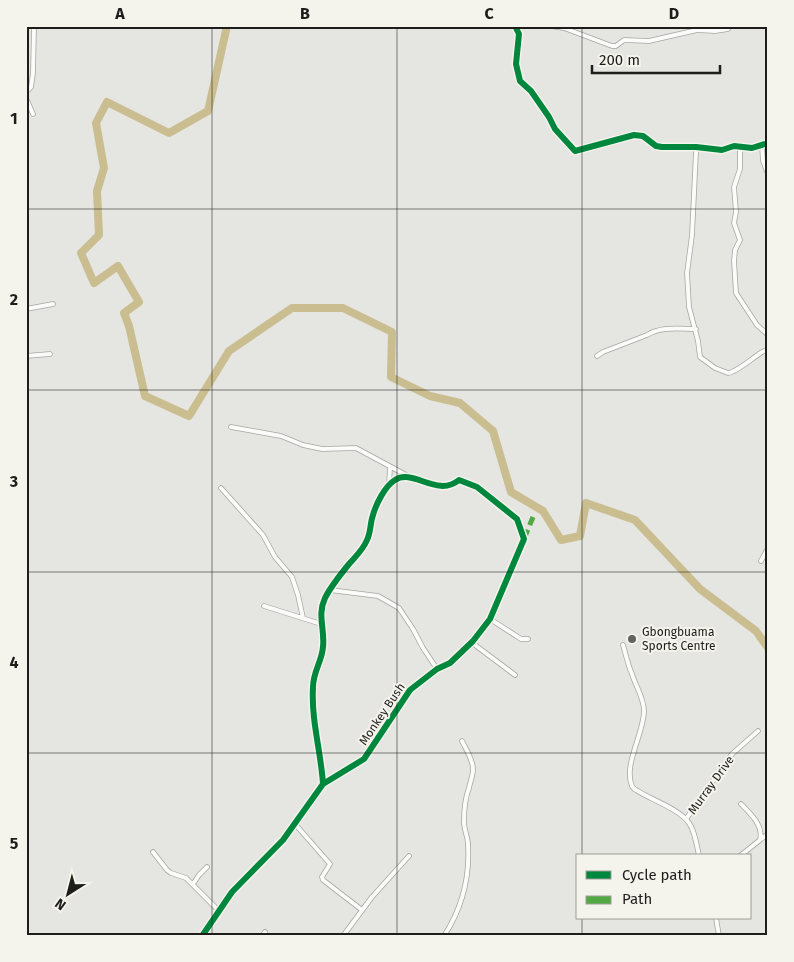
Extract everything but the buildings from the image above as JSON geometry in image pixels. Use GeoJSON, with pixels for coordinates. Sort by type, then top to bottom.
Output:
{"type":"FeatureCollection","features":[{"type":"Feature","properties":{"kind":"street"},"geometry":{"type":"LineString","coordinates":[[26,92],[31,87],[33,73],[34,26]]}},
{"type":"Feature","properties":{"kind":"street"},"geometry":{"type":"LineString","coordinates":[[515,26],[519,34],[516,64],[520,81],[531,91],[550,117],[555,129],[574,151],[634,135],[643,136],[658,147],[722,150],[734,146],[752,148],[768,143]]}},
{"type":"Feature","properties":{"kind":"street"},"geometry":{"type":"LineString","coordinates":[[551,26],[564,28],[616,46],[624,40],[649,41],[697,30],[715,31],[728,29],[730,26]]}},
{"type":"Feature","properties":{"kind":"street"},"geometry":{"type":"LineString","coordinates":[[26,98],[34,114]]}},
{"type":"Feature","properties":{"kind":"street"},"geometry":{"type":"LineString","coordinates":[[743,146],[740,152],[740,169],[734,187],[736,212],[734,223],[740,240],[735,250],[734,261],[736,292],[757,325],[768,335]]}},
{"type":"Feature","properties":{"kind":"street"},"geometry":{"type":"LineString","coordinates":[[762,146],[765,171],[768,174]]}},
{"type":"Feature","properties":{"kind":"street"},"geometry":{"type":"LineString","coordinates":[[698,148],[696,152],[687,273],[689,307],[696,329],[700,357],[724,373],[733,373],[754,356],[764,351]]}},
{"type":"Feature","properties":{"kind":"street"},"geometry":{"type":"LineString","coordinates":[[26,309],[53,304]]}},
{"type":"Feature","properties":{"kind":"street"},"geometry":{"type":"LineString","coordinates":[[597,356],[652,332],[696,329]]}},
{"type":"Feature","properties":{"kind":"street"},"geometry":{"type":"LineString","coordinates":[[26,356],[50,354]]}},
{"type":"Feature","properties":{"kind":"street"},"geometry":{"type":"LineString","coordinates":[[232,427],[281,436],[303,446],[322,450],[356,448],[408,476]]}},
{"type":"Feature","properties":{"kind":"street"},"geometry":{"type":"LineString","coordinates":[[389,484],[390,466]]}},
{"type":"Feature","properties":{"kind":"street"},"geometry":{"type":"LineString","coordinates":[[324,784],[312,696],[315,673],[322,656],[322,607],[339,575],[365,546],[373,514],[389,484],[397,478],[408,476]]}},
{"type":"Feature","properties":{"kind":"street","name":"Monkey Bush"},"geometry":{"type":"LineString","coordinates":[[202,936],[245,878],[274,850],[324,784],[364,760],[405,696],[419,682],[437,669],[450,663],[473,641],[490,619],[524,539],[517,519],[473,484],[459,480],[452,484],[431,485],[408,476]]}},
{"type":"Feature","properties":{"kind":"street"},"geometry":{"type":"LineString","coordinates":[[221,488],[263,535],[275,557],[292,577],[303,618]]}},
{"type":"Feature","properties":{"kind":"street"},"geometry":{"type":"LineString","coordinates":[[761,561],[768,548]]}},
{"type":"Feature","properties":{"kind":"street"},"geometry":{"type":"LineString","coordinates":[[330,590],[378,596],[399,608],[437,669]]}},
{"type":"Feature","properties":{"kind":"street"},"geometry":{"type":"LineString","coordinates":[[264,606],[321,624]]}},
{"type":"Feature","properties":{"kind":"street"},"geometry":{"type":"LineString","coordinates":[[490,619],[521,639],[528,639]]}},
{"type":"Feature","properties":{"kind":"street"},"geometry":{"type":"LineString","coordinates":[[473,641],[475,646],[515,675]]}},
{"type":"Feature","properties":{"kind":"street"},"geometry":{"type":"LineString","coordinates":[[623,645],[643,702],[644,711],[642,727],[634,749],[631,784],[638,792],[665,804],[686,819],[691,825],[698,854]]}},
{"type":"Feature","properties":{"kind":"street","name":"Murray Drive"},"geometry":{"type":"LineString","coordinates":[[686,819],[732,754],[758,731]]}},
{"type":"Feature","properties":{"kind":"street"},"geometry":{"type":"LineString","coordinates":[[444,936],[454,920],[461,902],[468,868],[468,842],[464,824],[468,789],[473,770],[462,740]]}},
{"type":"Feature","properties":{"kind":"street"},"geometry":{"type":"LineString","coordinates":[[741,804],[753,816],[760,831],[761,839]]}},
{"type":"Feature","properties":{"kind":"street"},"geometry":{"type":"LineString","coordinates":[[295,824],[330,864],[322,875],[322,880],[362,910]]}},
{"type":"Feature","properties":{"kind":"street"},"geometry":{"type":"LineString","coordinates":[[742,854],[768,834]]}},
{"type":"Feature","properties":{"kind":"street"},"geometry":{"type":"LineString","coordinates":[[153,852],[171,873],[186,878],[219,911]]}},
{"type":"Feature","properties":{"kind":"street"},"geometry":{"type":"LineString","coordinates":[[343,936],[380,887],[409,856]]}},
{"type":"Feature","properties":{"kind":"street"},"geometry":{"type":"LineString","coordinates":[[193,884],[207,867]]}},
{"type":"Feature","properties":{"kind":"street"},"geometry":{"type":"LineString","coordinates":[[716,920],[719,936]]}},
{"type":"Feature","properties":{"kind":"waterway"},"geometry":{"type":"LineString","coordinates":[[227,26],[208,111],[169,133],[107,102],[96,123],[104,168],[97,191],[99,235],[81,253],[94,283],[118,266],[139,302],[124,313],[129,326],[145,396],[189,416],[229,351],[292,308],[343,308],[392,332],[391,377],[430,396],[460,403],[493,431],[511,492],[543,511],[561,540],[580,536],[586,503],[635,520],[700,589],[756,631],[768,648]]}},
{"type":"Feature","properties":{"kind":"marked path"},"geometry":{"type":"LineString","coordinates":[[524,539],[533,517]]}},
{"type":"Feature","properties":{"kind":"cycle path"},"geometry":{"type":"LineString","coordinates":[[515,26],[519,34],[516,64],[520,81],[531,91],[555,129],[575,151],[634,135],[643,136],[656,146],[662,147],[696,147],[722,150],[734,146],[752,148],[768,143]]}},
{"type":"Feature","properties":{"kind":"cycle path"},"geometry":{"type":"LineString","coordinates":[[202,936],[232,892],[283,840],[323,784],[364,759],[410,690],[437,669],[450,663],[473,641],[490,619],[524,539],[517,519],[477,487],[459,480],[451,485],[442,486],[410,477],[402,477],[395,480],[384,491],[374,511],[368,537],[363,547],[325,598],[321,616],[323,647],[313,682],[315,724],[323,784]]}},
{"type":"Feature","properties":{"kind":"place","name":"Gbongbuama Sports Centre"},"geometry":{"type":"Point","coordinates":[632,639]}}]}
